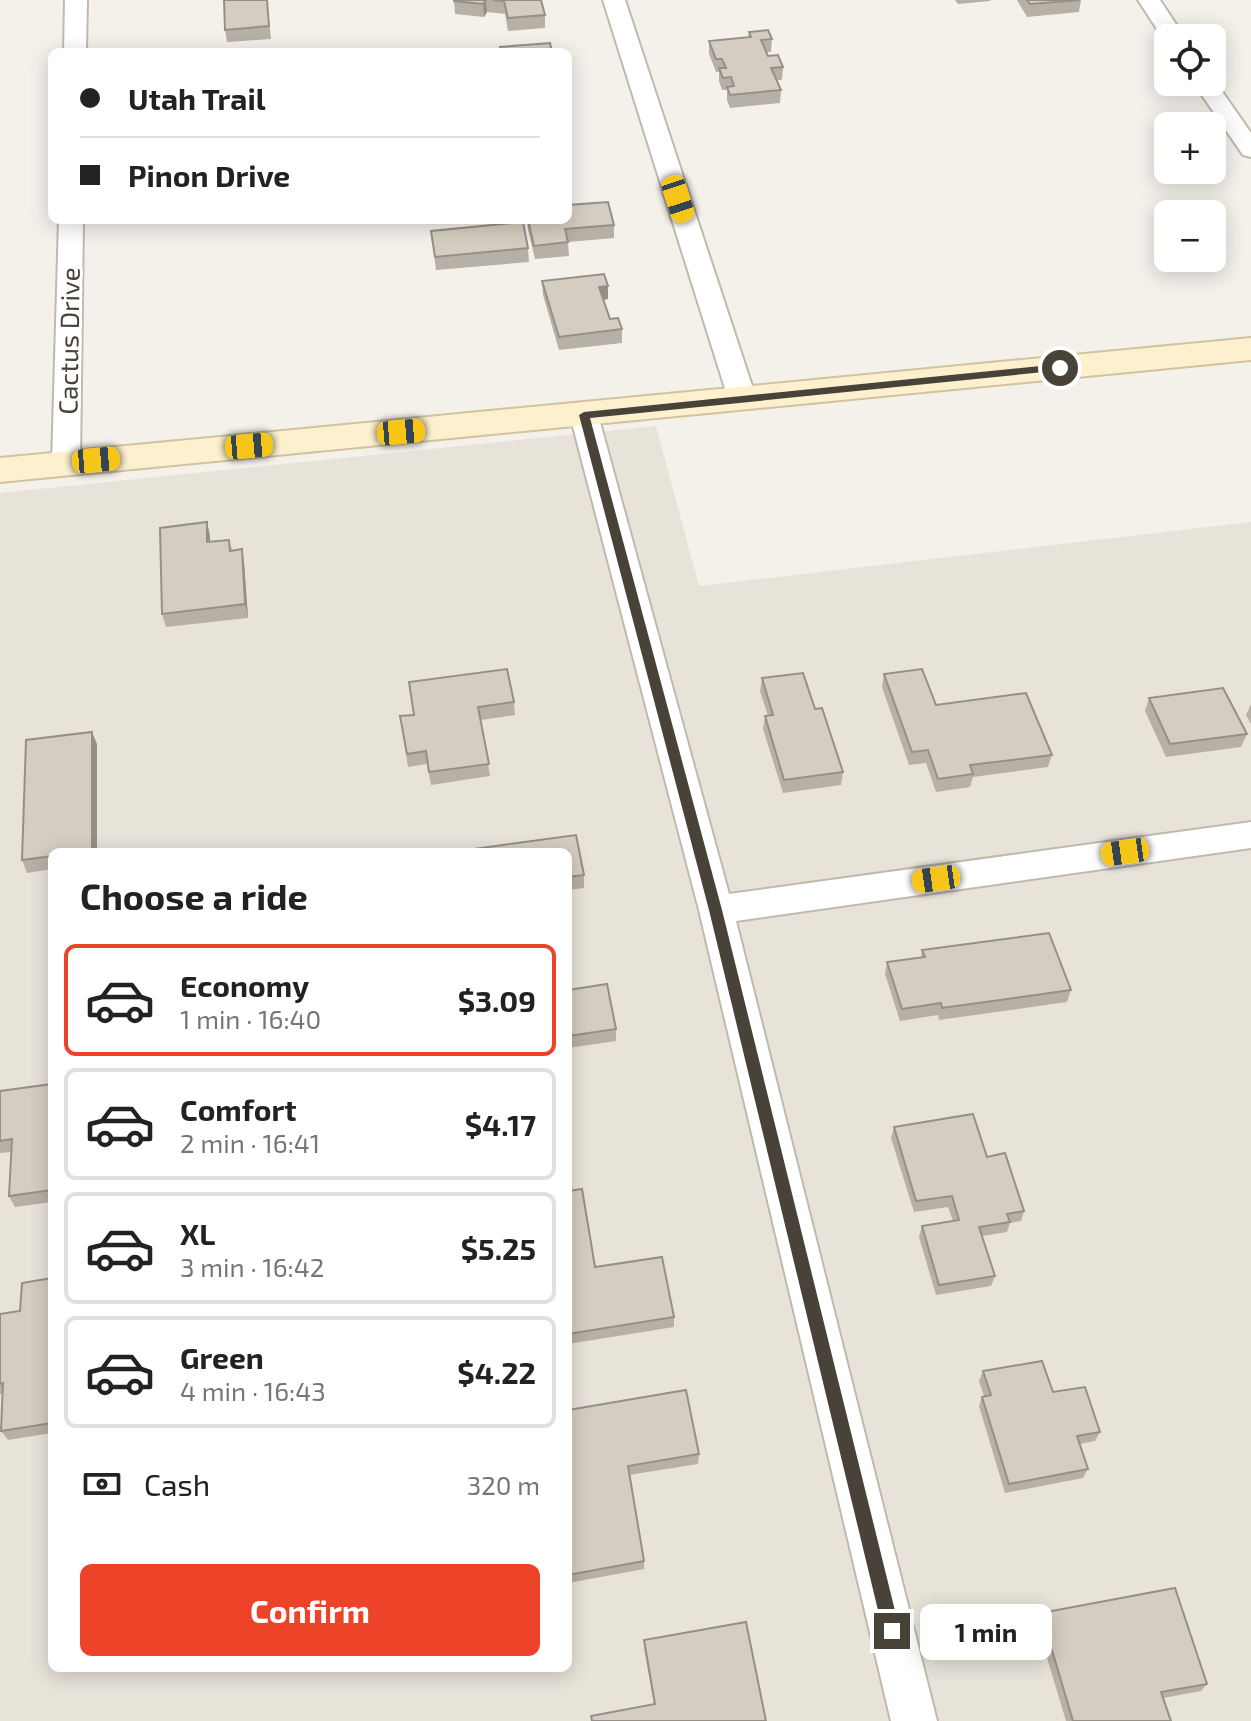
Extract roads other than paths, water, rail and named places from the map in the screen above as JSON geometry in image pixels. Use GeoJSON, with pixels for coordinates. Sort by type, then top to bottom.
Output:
{"type":"FeatureCollection","features":[{"type":"Feature","properties":{"kind":"main road"},"geometry":{"type":"LineString","coordinates":[[0,470],[1251,349]]}},
{"type":"Feature","properties":{"kind":"street"},"geometry":{"type":"LineString","coordinates":[[75,48],[76,0]]}},
{"type":"Feature","properties":{"kind":"street"},"geometry":{"type":"LineString","coordinates":[[614,0],[742,398]]}},
{"type":"Feature","properties":{"kind":"street"},"geometry":{"type":"LineString","coordinates":[[1149,0],[1165,24]]}},
{"type":"Feature","properties":{"kind":"street"},"geometry":{"type":"LineString","coordinates":[[1214,96],[1251,150]]}},
{"type":"Feature","properties":{"kind":"street","name":"Cactus Drive"},"geometry":{"type":"LineString","coordinates":[[66,463],[71,224]]}},
{"type":"Feature","properties":{"kind":"street"},"geometry":{"type":"LineString","coordinates":[[584,415],[716,910],[914,1721]]}},
{"type":"Feature","properties":{"kind":"street"},"geometry":{"type":"LineString","coordinates":[[716,910],[1251,835]]}}]}
